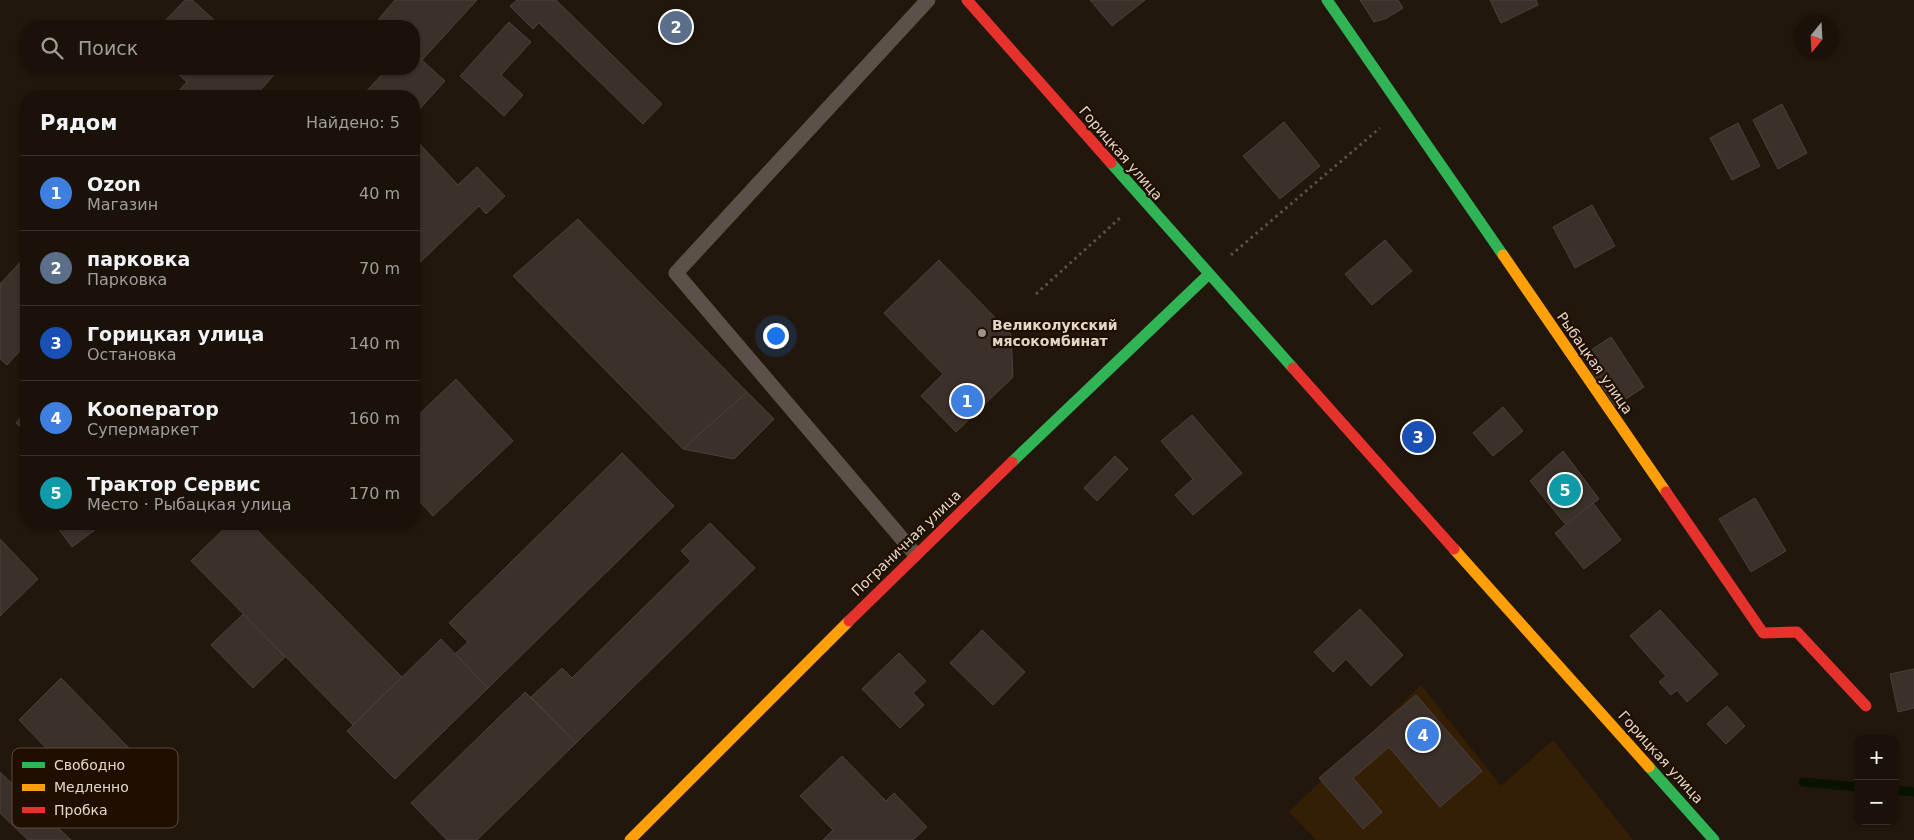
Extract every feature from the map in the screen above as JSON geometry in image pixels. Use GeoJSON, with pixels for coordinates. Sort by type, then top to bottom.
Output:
{"type":"FeatureCollection","features":[{"type":"Feature","properties":{"kind":"street","name":"Горицкая улица"},"geometry":{"type":"LineString","coordinates":[[967,0],[1141,199],[1714,840]]}},
{"type":"Feature","properties":{"kind":"street","name":"Рыбацкая улица"},"geometry":{"type":"LineString","coordinates":[[1327,0],[1764,633],[1797,632],[1866,706]]}},
{"type":"Feature","properties":{"kind":"street","name":"Пограничная улица"},"geometry":{"type":"LineString","coordinates":[[630,840],[915,554],[1209,274]]}},
{"type":"Feature","properties":{"kind":"lane"},"geometry":{"type":"LineString","coordinates":[[915,554],[676,273],[928,0]]}},
{"type":"Feature","properties":{"kind":"path"},"geometry":{"type":"LineString","coordinates":[[1209,274],[1401,109]]}},
{"type":"Feature","properties":{"kind":"path"},"geometry":{"type":"LineString","coordinates":[[1036,294],[1141,199]]}},
{"type":"Feature","properties":{"kind":"shaded area"},"geometry":{"type":"Polygon","coordinates":[[[1421,685],[1501,786],[1553,740],[1633,840],[1316,840],[1289,812],[1421,685]]]}},
{"type":"Feature","properties":{"kind":"building"},"geometry":{"type":"Polygon","coordinates":[[[185,0],[192,0],[214,20],[166,20],[185,0]]]}},
{"type":"Feature","properties":{"kind":"building"},"geometry":{"type":"Polygon","coordinates":[[[395,0],[477,0],[422,60],[420,58],[420,20],[378,20],[395,0]]]}},
{"type":"Feature","properties":{"kind":"building"},"geometry":{"type":"Polygon","coordinates":[[[517,0],[556,0],[662,104],[643,124],[539,23],[533,29],[510,6],[517,0]]]}},
{"type":"Feature","properties":{"kind":"building"},"geometry":{"type":"Polygon","coordinates":[[[1090,0],[1145,0],[1112,26],[1090,0]]]}},
{"type":"Feature","properties":{"kind":"building"},"geometry":{"type":"Polygon","coordinates":[[[1360,0],[1398,0],[1403,8],[1387,18],[1374,22],[1360,0]]]}},
{"type":"Feature","properties":{"kind":"building"},"geometry":{"type":"Polygon","coordinates":[[[1490,0],[1536,0],[1538,5],[1501,23],[1490,0]]]}},
{"type":"Feature","properties":{"kind":"building"},"geometry":{"type":"Polygon","coordinates":[[[509,22],[531,42],[501,75],[523,95],[504,116],[460,76],[509,22]]]}},
{"type":"Feature","properties":{"kind":"building"},"geometry":{"type":"Polygon","coordinates":[[[420,58],[445,81],[420,108],[420,90],[368,90],[381,75],[420,75],[420,58]]]}},
{"type":"Feature","properties":{"kind":"building"},"geometry":{"type":"Polygon","coordinates":[[[179,75],[274,75],[260,90],[180,90],[187,82],[179,75]]]}},
{"type":"Feature","properties":{"kind":"building"},"geometry":{"type":"Polygon","coordinates":[[[1782,104],[1807,153],[1778,169],[1753,120],[1782,104]]]}},
{"type":"Feature","properties":{"kind":"building"},"geometry":{"type":"Polygon","coordinates":[[[1284,122],[1320,166],[1280,199],[1243,156],[1284,122]]]}},
{"type":"Feature","properties":{"kind":"building"},"geometry":{"type":"Polygon","coordinates":[[[1738,123],[1760,166],[1732,180],[1710,138],[1738,123]]]}},
{"type":"Feature","properties":{"kind":"building"},"geometry":{"type":"Polygon","coordinates":[[[420,144],[458,185],[477,167],[505,196],[486,214],[479,206],[420,262],[420,144]]]}},
{"type":"Feature","properties":{"kind":"building"},"geometry":{"type":"Polygon","coordinates":[[[1592,205],[1615,246],[1575,268],[1553,227],[1592,205]]]}},
{"type":"Feature","properties":{"kind":"building"},"geometry":{"type":"Polygon","coordinates":[[[578,219],[747,392],[683,449],[513,276],[578,219]]]}},
{"type":"Feature","properties":{"kind":"building"},"geometry":{"type":"Polygon","coordinates":[[[1385,240],[1412,271],[1372,305],[1345,274],[1385,240]]]}},
{"type":"Feature","properties":{"kind":"building"},"geometry":{"type":"Polygon","coordinates":[[[939,260],[1011,334],[1013,377],[956,432],[921,396],[943,374],[884,313],[939,260]]]}},
{"type":"Feature","properties":{"kind":"building"},"geometry":{"type":"Polygon","coordinates":[[[20,262],[20,351],[7,365],[0,359],[0,284],[20,262]]]}},
{"type":"Feature","properties":{"kind":"building"},"geometry":{"type":"Polygon","coordinates":[[[1611,337],[1644,387],[1615,406],[1582,356],[1611,337]]]}},
{"type":"Feature","properties":{"kind":"building"},"geometry":{"type":"Polygon","coordinates":[[[456,379],[513,441],[433,516],[420,502],[420,413],[456,379]]]}},
{"type":"Feature","properties":{"kind":"building"},"geometry":{"type":"Polygon","coordinates":[[[747,392],[774,419],[734,459],[683,449],[747,392]]]}},
{"type":"Feature","properties":{"kind":"building"},"geometry":{"type":"Polygon","coordinates":[[[1503,407],[1523,431],[1493,456],[1473,433],[1503,407]]]}},
{"type":"Feature","properties":{"kind":"building"},"geometry":{"type":"Polygon","coordinates":[[[1192,415],[1242,473],[1193,515],[1175,495],[1193,479],[1161,441],[1192,415]]]}},
{"type":"Feature","properties":{"kind":"building"},"geometry":{"type":"Polygon","coordinates":[[[20,419],[20,427],[16,423],[20,419]]]}},
{"type":"Feature","properties":{"kind":"building"},"geometry":{"type":"Polygon","coordinates":[[[1563,451],[1599,499],[1566,525],[1530,481],[1563,451]]]}},
{"type":"Feature","properties":{"kind":"building"},"geometry":{"type":"Polygon","coordinates":[[[622,453],[674,506],[488,688],[455,654],[468,642],[449,623],[622,453]]]}},
{"type":"Feature","properties":{"kind":"building"},"geometry":{"type":"Polygon","coordinates":[[[1115,456],[1128,469],[1097,501],[1084,488],[1115,456]]]}},
{"type":"Feature","properties":{"kind":"building"},"geometry":{"type":"Polygon","coordinates":[[[1755,498],[1786,551],[1751,572],[1719,519],[1755,498]]]}},
{"type":"Feature","properties":{"kind":"building"},"geometry":{"type":"Polygon","coordinates":[[[1593,503],[1621,540],[1584,569],[1555,533],[1593,503]]]}},
{"type":"Feature","properties":{"kind":"building"},"geometry":{"type":"Polygon","coordinates":[[[710,523],[755,568],[576,743],[531,697],[562,668],[572,678],[691,561],[681,551],[710,523]]]}},
{"type":"Feature","properties":{"kind":"building"},"geometry":{"type":"Polygon","coordinates":[[[59,530],[95,530],[72,547],[59,530]]]}},
{"type":"Feature","properties":{"kind":"building"},"geometry":{"type":"Polygon","coordinates":[[[223,530],[257,530],[402,677],[353,725],[191,561],[223,530]]]}},
{"type":"Feature","properties":{"kind":"building"},"geometry":{"type":"Polygon","coordinates":[[[0,539],[38,579],[0,616],[0,539]]]}},
{"type":"Feature","properties":{"kind":"building"},"geometry":{"type":"Polygon","coordinates":[[[1360,609],[1403,655],[1371,686],[1346,659],[1333,672],[1314,652],[1360,609]]]}},
{"type":"Feature","properties":{"kind":"building"},"geometry":{"type":"Polygon","coordinates":[[[1660,610],[1718,674],[1687,702],[1677,690],[1671,695],[1659,682],[1666,676],[1630,636],[1660,610]]]}},
{"type":"Feature","properties":{"kind":"building"},"geometry":{"type":"Polygon","coordinates":[[[243,614],[285,657],[253,688],[211,645],[243,614]]]}},
{"type":"Feature","properties":{"kind":"building"},"geometry":{"type":"Polygon","coordinates":[[[982,630],[1025,672],[993,705],[950,663],[982,630]]]}},
{"type":"Feature","properties":{"kind":"building"},"geometry":{"type":"Polygon","coordinates":[[[441,639],[488,688],[395,779],[347,731],[441,639]]]}},
{"type":"Feature","properties":{"kind":"building"},"geometry":{"type":"Polygon","coordinates":[[[899,653],[926,681],[913,693],[924,705],[900,728],[862,689],[899,653]]]}},
{"type":"Feature","properties":{"kind":"building"},"geometry":{"type":"Polygon","coordinates":[[[1914,669],[1914,708],[1898,712],[1890,674],[1914,669]]]}},
{"type":"Feature","properties":{"kind":"building"},"geometry":{"type":"Polygon","coordinates":[[[61,678],[129,748],[46,748],[19,720],[61,678]]]}},
{"type":"Feature","properties":{"kind":"building"},"geometry":{"type":"Polygon","coordinates":[[[525,692],[576,743],[477,840],[447,840],[411,803],[525,692]]]}},
{"type":"Feature","properties":{"kind":"building"},"geometry":{"type":"Polygon","coordinates":[[[1416,695],[1482,771],[1440,807],[1389,747],[1353,778],[1382,812],[1363,829],[1319,778],[1416,695]]]}},
{"type":"Feature","properties":{"kind":"building"},"geometry":{"type":"Polygon","coordinates":[[[1727,706],[1745,726],[1726,744],[1707,724],[1727,706]]]}},
{"type":"Feature","properties":{"kind":"building"},"geometry":{"type":"Polygon","coordinates":[[[842,756],[886,801],[894,793],[927,827],[913,840],[823,840],[833,830],[800,796],[842,756]]]}},
{"type":"Feature","properties":{"kind":"building"},"geometry":{"type":"Polygon","coordinates":[[[0,772],[12,783],[12,825],[0,813],[0,772]]]}},
{"type":"Feature","properties":{"kind":"building"},"geometry":{"type":"Polygon","coordinates":[[[16,828],[58,828],[71,840],[28,840],[16,828]]]}},
{"type":"Feature","properties":{"kind":"waterway"},"geometry":{"type":"LineString","coordinates":[[1803,782],[1854,787]]}},
{"type":"Feature","properties":{"kind":"waterway"},"geometry":{"type":"LineString","coordinates":[[1899,790],[1914,792]]}},
{"type":"Feature","properties":{"kind":"traffic: fast"},"geometry":{"type":"LineString","coordinates":[[1327,0],[1503,255]]}},
{"type":"Feature","properties":{"kind":"traffic: fast"},"geometry":{"type":"LineString","coordinates":[[1111,163],[1293,368]]}},
{"type":"Feature","properties":{"kind":"traffic: fast"},"geometry":{"type":"LineString","coordinates":[[1012,462],[1209,274]]}},
{"type":"Feature","properties":{"kind":"traffic: fast"},"geometry":{"type":"LineString","coordinates":[[1649,767],[1714,840]]}},
{"type":"Feature","properties":{"kind":"traffic: slow"},"geometry":{"type":"LineString","coordinates":[[1503,255],[1666,492]]}},
{"type":"Feature","properties":{"kind":"traffic: slow"},"geometry":{"type":"LineString","coordinates":[[1454,549],[1649,767]]}},
{"type":"Feature","properties":{"kind":"traffic: slow"},"geometry":{"type":"LineString","coordinates":[[630,840],[849,621]]}},
{"type":"Feature","properties":{"kind":"traffic: jam"},"geometry":{"type":"LineString","coordinates":[[967,0],[1111,163]]}},
{"type":"Feature","properties":{"kind":"traffic: jam"},"geometry":{"type":"LineString","coordinates":[[1293,368],[1454,549]]}},
{"type":"Feature","properties":{"kind":"traffic: jam"},"geometry":{"type":"LineString","coordinates":[[849,621],[1012,462]]}},
{"type":"Feature","properties":{"kind":"traffic: jam"},"geometry":{"type":"LineString","coordinates":[[1666,492],[1763,633],[1797,632],[1866,706]]}},
{"type":"Feature","properties":{"kind":"place","name":"парковка"},"geometry":{"type":"Point","coordinates":[676,27]}},
{"type":"Feature","properties":{"kind":"place","name":"Великолукский мясокомбинат"},"geometry":{"type":"Point","coordinates":[982,333]}},
{"type":"Feature","properties":{"kind":"place","name":"Ozon"},"geometry":{"type":"Point","coordinates":[967,401]}},
{"type":"Feature","properties":{"kind":"place","name":"Горицкая улица"},"geometry":{"type":"Point","coordinates":[1418,437]}},
{"type":"Feature","properties":{"kind":"place","name":"Трактор Сервис"},"geometry":{"type":"Point","coordinates":[1565,490]}},
{"type":"Feature","properties":{"kind":"place","name":"Кооператор"},"geometry":{"type":"Point","coordinates":[1423,735]}}]}
